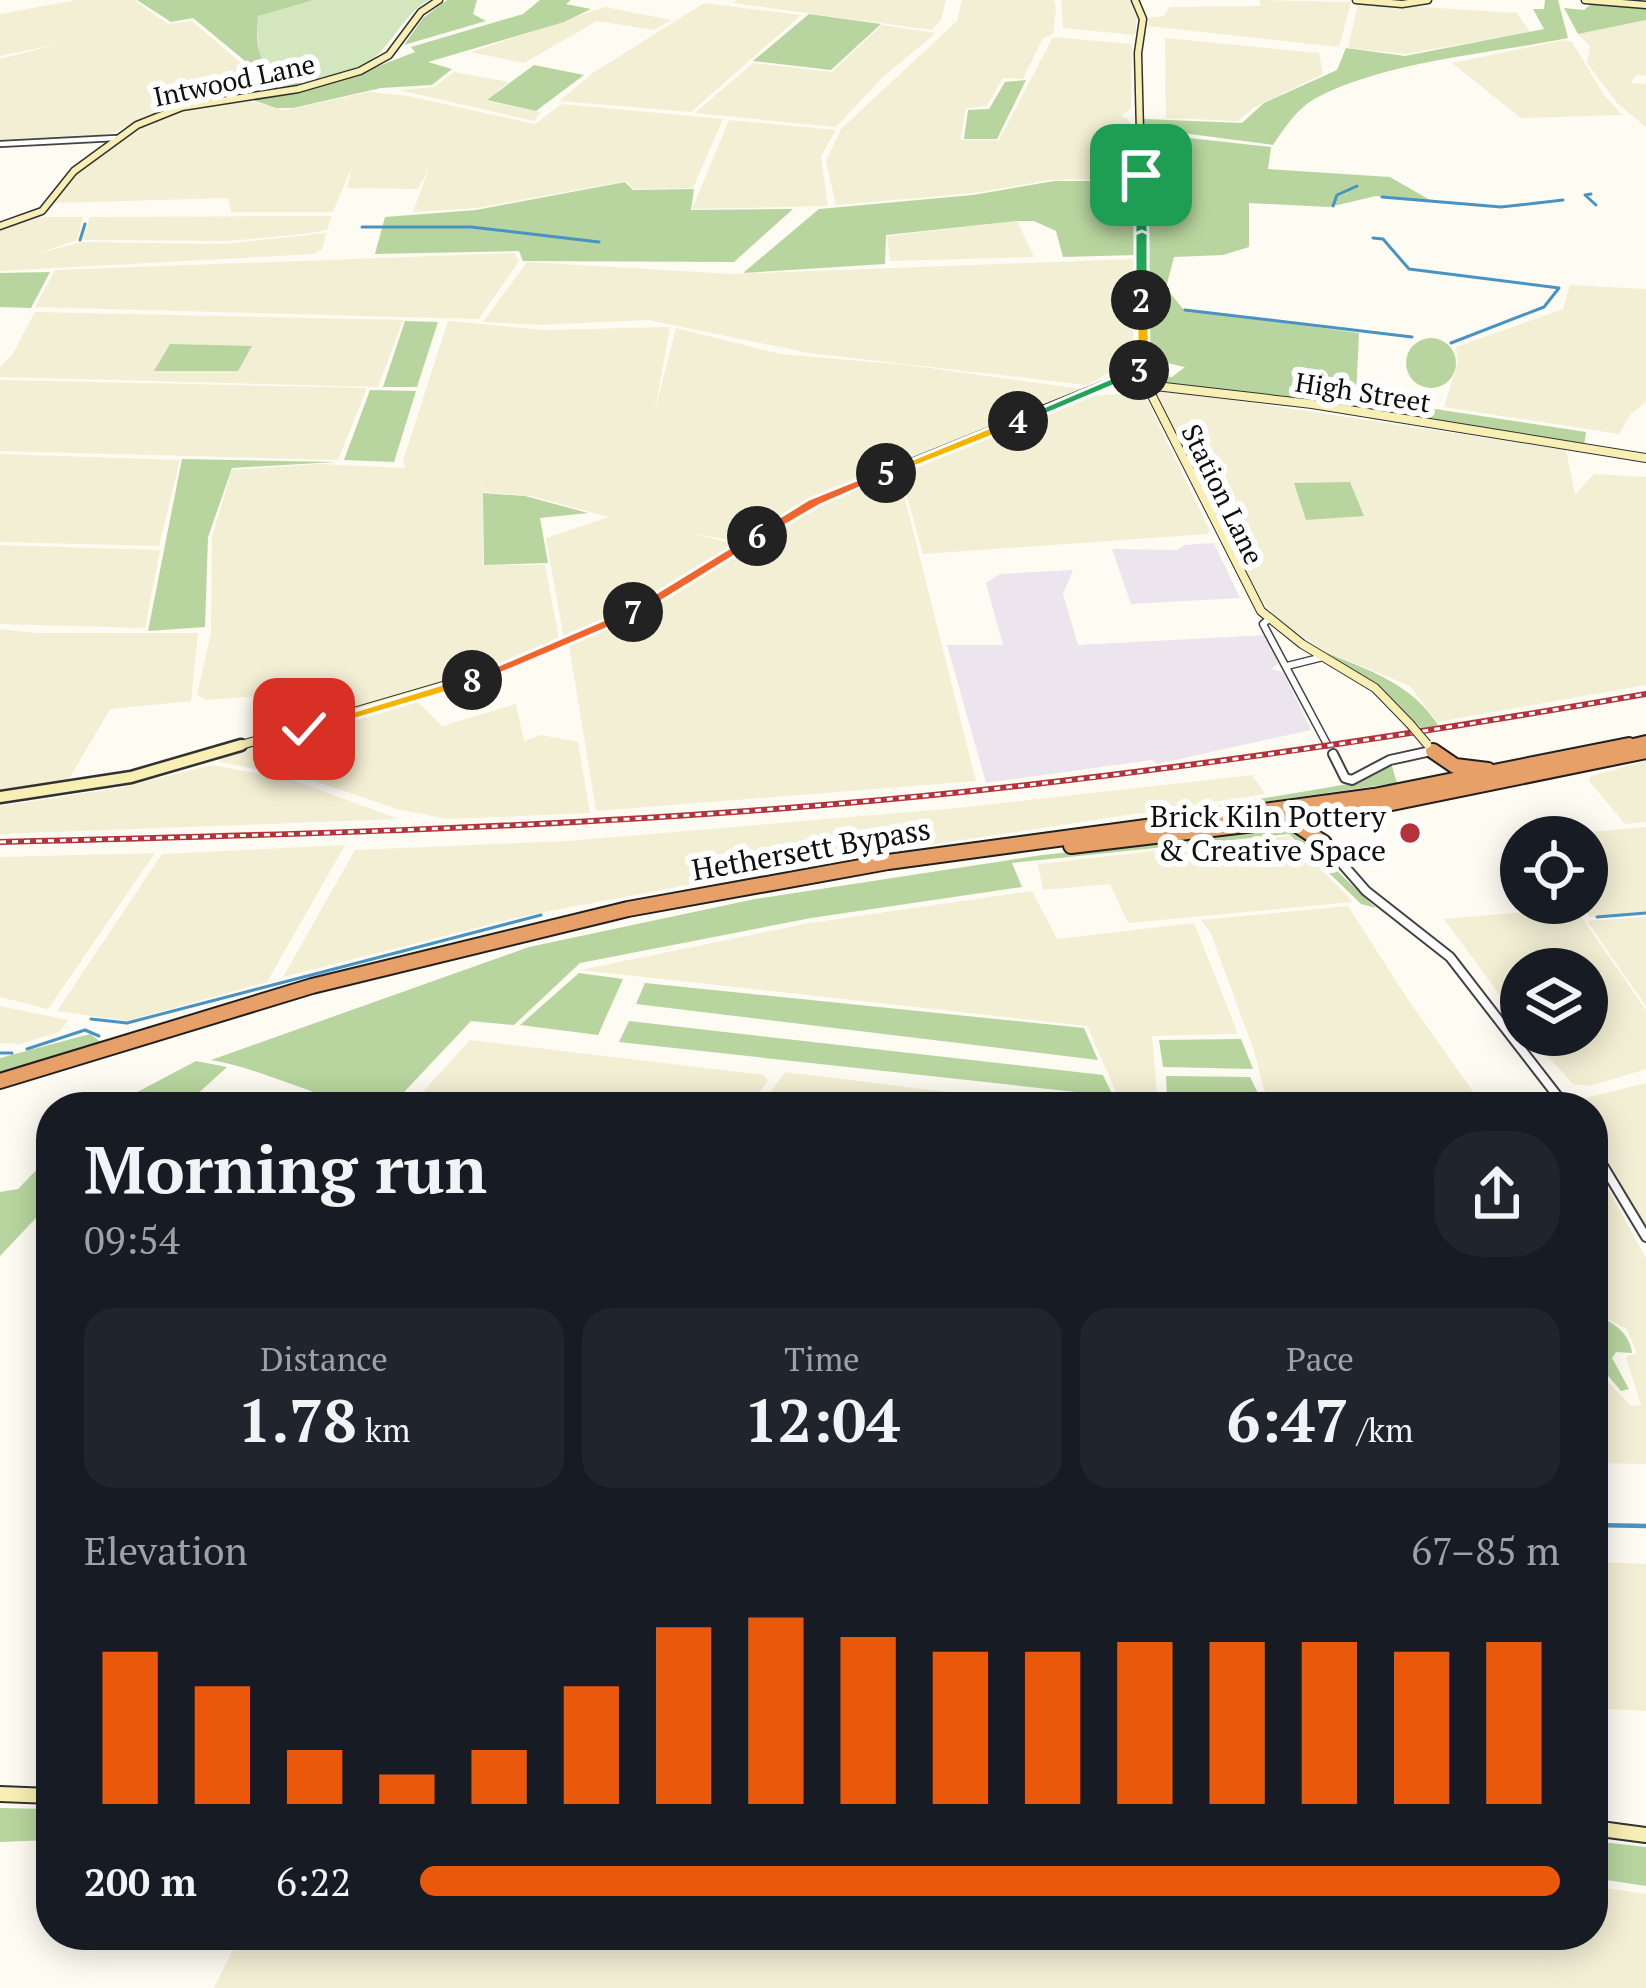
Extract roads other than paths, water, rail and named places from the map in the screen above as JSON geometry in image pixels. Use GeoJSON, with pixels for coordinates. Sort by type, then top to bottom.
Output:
{"type":"FeatureCollection","features":[{"type":"Feature","properties":{"kind":"highway","name":"Hethersett Bypass"},"geometry":{"type":"LineString","coordinates":[[0,1084],[170,1026],[365,971],[621,910],[901,860],[1373,796],[1646,741]]}},
{"type":"Feature","properties":{"kind":"highway"},"geometry":{"type":"LineString","coordinates":[[1430,747],[1455,766],[1478,770],[1558,761]]}},
{"type":"Feature","properties":{"kind":"highway"},"geometry":{"type":"LineString","coordinates":[[1373,796],[1428,780],[1437,768],[1430,747]]}},
{"type":"Feature","properties":{"kind":"highway","name":"Hethersett Bypass"},"geometry":{"type":"LineString","coordinates":[[0,1084],[371,978],[702,902],[932,863],[1326,816],[1526,780],[1646,752]]}},
{"type":"Feature","properties":{"kind":"highway"},"geometry":{"type":"LineString","coordinates":[[1324,843],[1320,826],[1326,816]]}},
{"type":"Feature","properties":{"kind":"highway"},"geometry":{"type":"LineString","coordinates":[[1288,821],[1324,843]]}},
{"type":"Feature","properties":{"kind":"street","name":"Intwood Lane"},"geometry":{"type":"LineString","coordinates":[[0,226],[42,211],[74,171],[116,138],[182,107],[298,89],[360,71],[388,55],[422,12],[439,0]]}},
{"type":"Feature","properties":{"kind":"street","name":"Station Lane"},"geometry":{"type":"LineString","coordinates":[[1135,0],[1143,16],[1138,53],[1146,384],[1241,579],[1269,620],[1375,688],[1430,747]]}},
{"type":"Feature","properties":{"kind":"street"},"geometry":{"type":"LineString","coordinates":[[1356,0],[1402,4],[1428,0]]}},
{"type":"Feature","properties":{"kind":"street"},"geometry":{"type":"LineString","coordinates":[[1585,0],[1646,5]]}},
{"type":"Feature","properties":{"kind":"street"},"geometry":{"type":"LineString","coordinates":[[0,144],[116,138]]}},
{"type":"Feature","properties":{"kind":"street"},"geometry":{"type":"LineString","coordinates":[[0,797],[100,784],[461,683],[637,610],[814,502],[1144,368]]}},
{"type":"Feature","properties":{"kind":"street","name":"High Street"},"geometry":{"type":"LineString","coordinates":[[1112,382],[1312,404],[1646,458]]}},
{"type":"Feature","properties":{"kind":"street","name":"Station Lane"},"geometry":{"type":"LineString","coordinates":[[1269,620],[1263,624],[1327,744]]}},
{"type":"Feature","properties":{"kind":"street"},"geometry":{"type":"LineString","coordinates":[[1287,666],[1323,657]]}},
{"type":"Feature","properties":{"kind":"street"},"geometry":{"type":"LineString","coordinates":[[1333,754],[1345,778],[1352,780],[1430,747]]}},
{"type":"Feature","properties":{"kind":"street"},"geometry":{"type":"LineString","coordinates":[[1324,843],[1366,891],[1450,957],[1554,1092]]}},
{"type":"Feature","properties":{"kind":"street"},"geometry":{"type":"LineString","coordinates":[[1608,1174],[1646,1237]]}},
{"type":"Feature","properties":{"kind":"street"},"geometry":{"type":"LineString","coordinates":[[0,1794],[36,1795]]}},
{"type":"Feature","properties":{"kind":"street"},"geometry":{"type":"LineString","coordinates":[[1608,1830],[1646,1834]]}},
{"type":"Feature","properties":{"kind":"waterway"},"geometry":{"type":"LineString","coordinates":[[1333,206],[1337,195],[1357,186]]}},
{"type":"Feature","properties":{"kind":"waterway"},"geometry":{"type":"LineString","coordinates":[[1591,194],[1585,195],[1596,205]]}},
{"type":"Feature","properties":{"kind":"waterway"},"geometry":{"type":"LineString","coordinates":[[1382,197],[1501,207],[1563,200]]}},
{"type":"Feature","properties":{"kind":"waterway"},"geometry":{"type":"LineString","coordinates":[[80,240],[85,224]]}},
{"type":"Feature","properties":{"kind":"waterway"},"geometry":{"type":"LineString","coordinates":[[362,227],[471,227],[599,242]]}},
{"type":"Feature","properties":{"kind":"waterway"},"geometry":{"type":"LineString","coordinates":[[1373,238],[1383,239],[1409,269],[1559,288],[1544,307],[1451,343]]}},
{"type":"Feature","properties":{"kind":"waterway"},"geometry":{"type":"LineString","coordinates":[[1185,310],[1412,337]]}},
{"type":"Feature","properties":{"kind":"waterway"},"geometry":{"type":"LineString","coordinates":[[1608,916],[1646,913]]}},
{"type":"Feature","properties":{"kind":"waterway"},"geometry":{"type":"LineString","coordinates":[[91,1019],[127,1023],[541,915]]}},
{"type":"Feature","properties":{"kind":"waterway"},"geometry":{"type":"LineString","coordinates":[[27,1049],[85,1030],[99,1036]]}},
{"type":"Feature","properties":{"kind":"waterway"},"geometry":{"type":"LineString","coordinates":[[0,1053],[12,1053]]}},
{"type":"Feature","properties":{"kind":"waterway"},"geometry":{"type":"LineString","coordinates":[[1608,1525],[1646,1526]]}},
{"type":"Feature","properties":{"kind":"railway"},"geometry":{"type":"LineString","coordinates":[[0,842],[523,825],[835,804],[1242,758],[1646,694]]}},
{"type":"Feature","properties":{"kind":"place","name":"Brick Kiln Pottery & Creative Space"},"geometry":{"type":"Point","coordinates":[1410,833]}}]}
